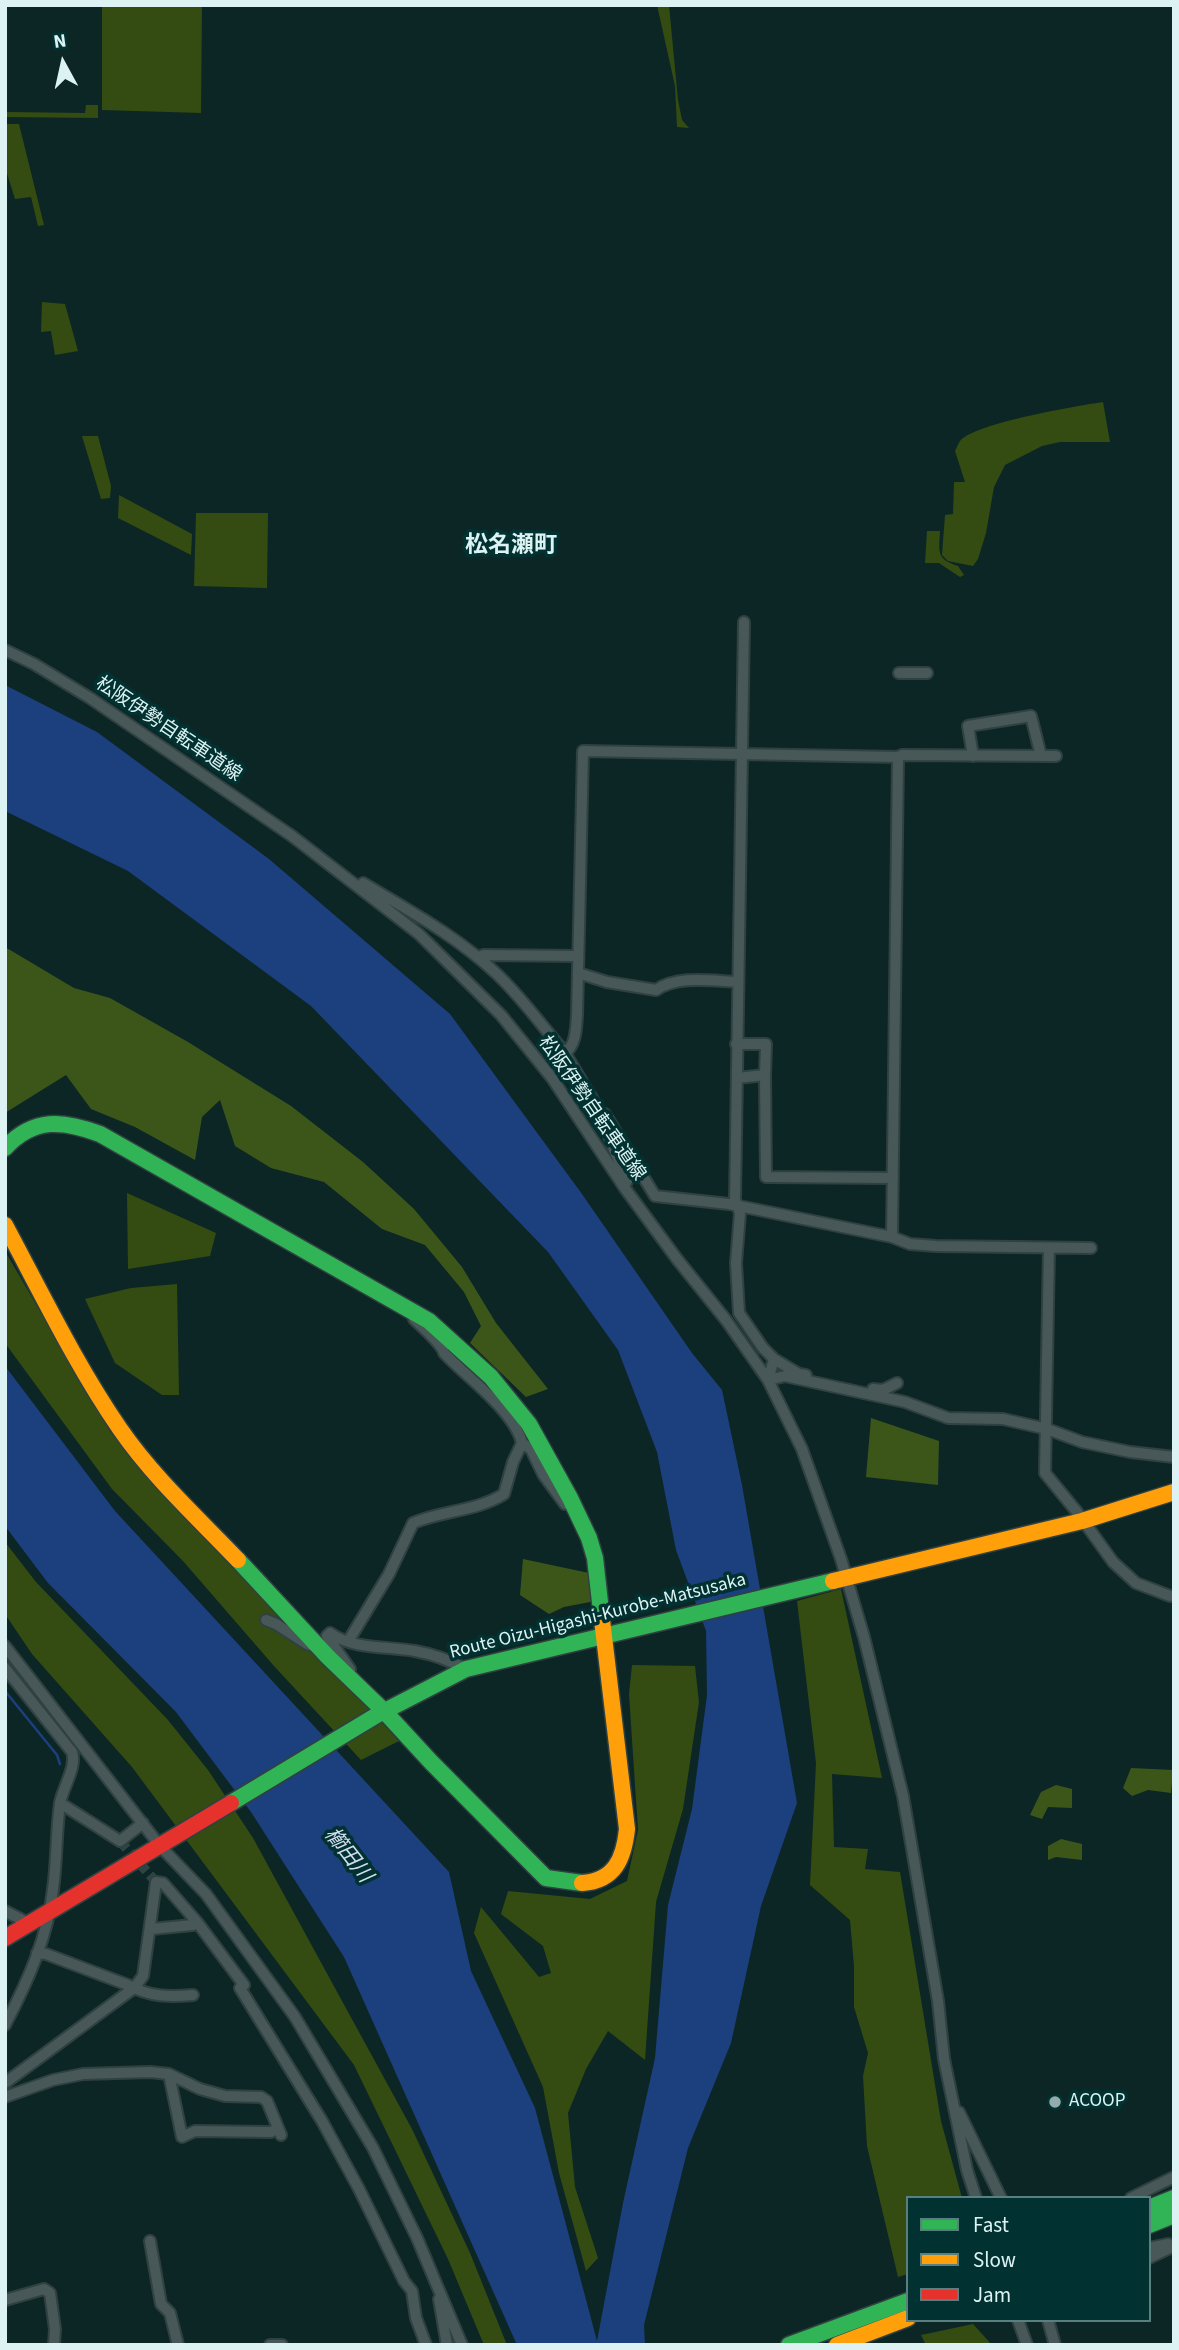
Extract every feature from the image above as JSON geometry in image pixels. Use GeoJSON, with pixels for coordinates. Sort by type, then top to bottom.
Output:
{"type":"FeatureCollection","features":[{"type":"Feature","properties":{"kind":"main road"},"geometry":{"type":"LineString","coordinates":[[5,1148],[20,1134],[47,1123],[78,1125],[100,1134],[429,1321],[491,1377],[529,1424],[583,1527],[594,1558],[608,1634],[627,1814],[625,1853],[606,1877],[589,1884],[569,1885],[546,1878],[381,1713],[151,1468],[120,1429],[81,1367],[5,1225]]}},
{"type":"Feature","properties":{"kind":"main road","name":"Route Oizu-Higashi-Kurobe-Matsusaka"},"geometry":{"type":"LineString","coordinates":[[5,1938],[381,1713],[466,1669],[1082,1521],[1174,1492]]}},
{"type":"Feature","properties":{"kind":"main road"},"geometry":{"type":"LineString","coordinates":[[1151,2207],[1174,2198]]}},
{"type":"Feature","properties":{"kind":"main road"},"geometry":{"type":"LineString","coordinates":[[1151,2224],[1174,2216]]}},
{"type":"Feature","properties":{"kind":"main road"},"geometry":{"type":"LineString","coordinates":[[789,2345],[906,2302]]}},
{"type":"Feature","properties":{"kind":"main road"},"geometry":{"type":"LineString","coordinates":[[837,2345],[906,2319]]}},
{"type":"Feature","properties":{"kind":"street"},"geometry":{"type":"LineString","coordinates":[[744,622],[736,1044],[735,1200],[740,1213],[736,1263],[739,1313],[774,1359],[799,1374],[858,1386],[859,1391]]}},
{"type":"Feature","properties":{"kind":"street","name":"松阪伊勢自転車道線"},"geometry":{"type":"LineString","coordinates":[[5,650],[90,698],[292,836],[419,934],[501,1016],[566,1097],[624,1187],[726,1320],[768,1380],[802,1449],[844,1578],[904,1796],[951,2094]]}},
{"type":"Feature","properties":{"kind":"street"},"geometry":{"type":"LineString","coordinates":[[899,673],[927,673]]}},
{"type":"Feature","properties":{"kind":"street"},"geometry":{"type":"LineString","coordinates":[[973,756],[968,726],[1031,716],[1041,756]]}},
{"type":"Feature","properties":{"kind":"street"},"geometry":{"type":"LineString","coordinates":[[565,1054],[575,1034],[583,751],[898,757],[1056,756]]}},
{"type":"Feature","properties":{"kind":"street"},"geometry":{"type":"LineString","coordinates":[[892,1237],[898,757]]}},
{"type":"Feature","properties":{"kind":"street"},"geometry":{"type":"LineString","coordinates":[[352,882],[362,883],[456,940],[500,977],[565,1054],[596,1105],[627,1181],[624,1187]]}},
{"type":"Feature","properties":{"kind":"street"},"geometry":{"type":"LineString","coordinates":[[478,957],[578,956]]}},
{"type":"Feature","properties":{"kind":"street"},"geometry":{"type":"LineString","coordinates":[[578,973],[607,982],[656,990],[667,982],[738,982]]}},
{"type":"Feature","properties":{"kind":"street"},"geometry":{"type":"LineString","coordinates":[[736,1044],[766,1044],[766,1177],[892,1178]]}},
{"type":"Feature","properties":{"kind":"street"},"geometry":{"type":"LineString","coordinates":[[737,1078],[765,1075]]}},
{"type":"Feature","properties":{"kind":"street"},"geometry":{"type":"LineString","coordinates":[[596,1105],[601,1108],[655,1196],[737,1205],[892,1237],[910,1244],[936,1247],[1091,1248]]}},
{"type":"Feature","properties":{"kind":"street"},"geometry":{"type":"LineString","coordinates":[[1049,1248],[1045,1473],[1113,1562],[1136,1583],[1170,1596]]}},
{"type":"Feature","properties":{"kind":"street"},"geometry":{"type":"LineString","coordinates":[[349,1640],[389,1574],[413,1522],[477,1508],[504,1494],[513,1462],[522,1443],[520,1434],[496,1404],[468,1373],[445,1354],[442,1347],[414,1319],[412,1311]]}},
{"type":"Feature","properties":{"kind":"street"},"geometry":{"type":"LineString","coordinates":[[774,1359],[768,1380],[785,1376],[905,1402],[948,1418],[1003,1419],[1094,1444],[1174,1457]]}},
{"type":"Feature","properties":{"kind":"street"},"geometry":{"type":"LineString","coordinates":[[859,1391],[866,1388],[883,1390],[897,1383]]}},
{"type":"Feature","properties":{"kind":"street"},"geometry":{"type":"LineString","coordinates":[[522,1443],[531,1449],[543,1474],[558,1492],[572,1516],[583,1527]]}},
{"type":"Feature","properties":{"kind":"street"},"geometry":{"type":"LineString","coordinates":[[266,1620],[276,1623],[307,1644],[319,1647]]}},
{"type":"Feature","properties":{"kind":"street"},"geometry":{"type":"LineString","coordinates":[[348,1675],[350,1669],[327,1636],[330,1633],[353,1644],[416,1651],[466,1669]]}},
{"type":"Feature","properties":{"kind":"street"},"geometry":{"type":"LineString","coordinates":[[5,1646],[143,1824],[206,1894],[295,2017],[373,2148],[438,2286],[462,2345]]}},
{"type":"Feature","properties":{"kind":"street"},"geometry":{"type":"LineString","coordinates":[[5,1668],[72,1752],[74,1759],[61,1803],[53,1892],[46,1926],[22,1993],[5,2025]]}},
{"type":"Feature","properties":{"kind":"street"},"geometry":{"type":"LineString","coordinates":[[61,1803],[120,1841],[143,1824]]}},
{"type":"Feature","properties":{"kind":"street"},"geometry":{"type":"LineString","coordinates":[[5,2083],[134,1989],[143,1976],[156,1882],[163,1883],[197,1922],[244,1985],[240,1988],[303,2089],[359,2189],[404,2281],[412,2291],[416,2318],[426,2345]]}},
{"type":"Feature","properties":{"kind":"street"},"geometry":{"type":"LineString","coordinates":[[5,1911],[28,1923]]}},
{"type":"Feature","properties":{"kind":"street"},"geometry":{"type":"LineString","coordinates":[[151,1929],[193,1925],[197,1922]]}},
{"type":"Feature","properties":{"kind":"street"},"geometry":{"type":"LineString","coordinates":[[37,1953],[46,1954],[140,1992],[170,1997],[193,1995]]}},
{"type":"Feature","properties":{"kind":"street"},"geometry":{"type":"LineString","coordinates":[[5,2097],[53,2080],[83,2074],[169,2074],[200,2090],[225,2096],[261,2097],[267,2101],[279,2131],[195,2131],[182,2137],[169,2074]]}},
{"type":"Feature","properties":{"kind":"street"},"geometry":{"type":"LineString","coordinates":[[951,2094],[975,2196]]}},
{"type":"Feature","properties":{"kind":"street"},"geometry":{"type":"LineString","coordinates":[[951,2094],[1000,2196]]}},
{"type":"Feature","properties":{"kind":"street"},"geometry":{"type":"LineString","coordinates":[[1135,2196],[1174,2177]]}},
{"type":"Feature","properties":{"kind":"street"},"geometry":{"type":"LineString","coordinates":[[150,2241],[162,2304],[170,2313],[178,2345]]}},
{"type":"Feature","properties":{"kind":"street"},"geometry":{"type":"LineString","coordinates":[[1151,2248],[1174,2244]]}},
{"type":"Feature","properties":{"kind":"street"},"geometry":{"type":"LineString","coordinates":[[1151,2257],[1174,2244]]}},
{"type":"Feature","properties":{"kind":"street"},"geometry":{"type":"LineString","coordinates":[[438,2286],[439,2307],[447,2345]]}},
{"type":"Feature","properties":{"kind":"street"},"geometry":{"type":"LineString","coordinates":[[5,2300],[44,2290],[50,2293],[55,2329],[54,2345]]}},
{"type":"Feature","properties":{"kind":"street"},"geometry":{"type":"LineString","coordinates":[[1019,2322],[1027,2345]]}},
{"type":"Feature","properties":{"kind":"street"},"geometry":{"type":"LineString","coordinates":[[1049,2322],[1055,2345]]}},
{"type":"Feature","properties":{"kind":"street"},"geometry":{"type":"LineString","coordinates":[[270,2345],[282,2345]]}},
{"type":"Feature","properties":{"kind":"green space"},"geometry":{"type":"Polygon","coordinates":[[[102,5],[202,5],[201,113],[102,110],[102,5]]]}},
{"type":"Feature","properties":{"kind":"green space"},"geometry":{"type":"Polygon","coordinates":[[[657,5],[669,5],[678,100],[682,120],[689,128],[677,127],[675,86],[657,5]]]}},
{"type":"Feature","properties":{"kind":"green space"},"geometry":{"type":"Polygon","coordinates":[[[86,105],[98,105],[98,118],[5,117],[5,112],[85,113],[86,105]]]}},
{"type":"Feature","properties":{"kind":"green space"},"geometry":{"type":"Polygon","coordinates":[[[5,124],[19,124],[44,225],[38,226],[31,197],[15,199],[5,167],[5,124]]]}},
{"type":"Feature","properties":{"kind":"green space"},"geometry":{"type":"Polygon","coordinates":[[[42,302],[65,304],[78,351],[55,355],[51,331],[41,332],[42,302]]]}},
{"type":"Feature","properties":{"kind":"green space"},"geometry":{"type":"Polygon","coordinates":[[[1103,402],[1110,442],[1060,442],[1042,446],[1005,465],[994,487],[986,533],[978,559],[973,566],[948,561],[942,555],[945,515],[953,514],[954,482],[965,482],[955,451],[960,441],[969,434],[1005,422],[1103,402]]]}},
{"type":"Feature","properties":{"kind":"green space"},"geometry":{"type":"Polygon","coordinates":[[[82,436],[98,436],[111,486],[110,498],[101,499],[82,436]]]}},
{"type":"Feature","properties":{"kind":"green space"},"geometry":{"type":"Polygon","coordinates":[[[119,495],[192,534],[191,555],[118,518],[119,495]]]}},
{"type":"Feature","properties":{"kind":"green space"},"geometry":{"type":"Polygon","coordinates":[[[196,513],[268,513],[267,588],[194,586],[196,513]]]}},
{"type":"Feature","properties":{"kind":"green space"},"geometry":{"type":"Polygon","coordinates":[[[927,531],[940,531],[940,554],[946,561],[958,566],[964,575],[960,577],[939,563],[925,563],[927,531]]]}},
{"type":"Feature","properties":{"kind":"green space"},"geometry":{"type":"Polygon","coordinates":[[[5,947],[74,988],[110,998],[188,1042],[291,1106],[363,1162],[414,1209],[462,1267],[496,1323],[548,1389],[526,1397],[470,1343],[481,1326],[464,1292],[425,1245],[382,1229],[324,1182],[271,1168],[235,1146],[220,1100],[202,1117],[195,1160],[135,1127],[91,1109],[66,1075],[5,1113],[5,947]]]}},
{"type":"Feature","properties":{"kind":"green space"},"geometry":{"type":"Polygon","coordinates":[[[127,1193],[216,1233],[210,1256],[128,1269],[127,1193]]]}},
{"type":"Feature","properties":{"kind":"green space"},"geometry":{"type":"Polygon","coordinates":[[[5,1251],[111,1433],[399,1741],[361,1760],[274,1666],[183,1561],[112,1489],[5,1343],[5,1251]]]}},
{"type":"Feature","properties":{"kind":"green space"},"geometry":{"type":"Polygon","coordinates":[[[177,1284],[179,1395],[162,1395],[115,1363],[85,1299],[131,1288],[177,1284]]]}},
{"type":"Feature","properties":{"kind":"green space"},"geometry":{"type":"Polygon","coordinates":[[[871,1418],[939,1441],[938,1485],[866,1477],[871,1418]]]}},
{"type":"Feature","properties":{"kind":"green space"},"geometry":{"type":"Polygon","coordinates":[[[5,1542],[36,1582],[168,1720],[208,1770],[253,1838],[412,2129],[470,2253],[507,2345],[484,2345],[448,2259],[354,2065],[132,1767],[32,1654],[5,1614],[5,1542]]]}},
{"type":"Feature","properties":{"kind":"green space"},"geometry":{"type":"Polygon","coordinates":[[[523,1559],[589,1573],[595,1601],[564,1607],[549,1614],[520,1595],[523,1559]]]}},
{"type":"Feature","properties":{"kind":"green space"},"geometry":{"type":"Polygon","coordinates":[[[841,1589],[882,1778],[832,1774],[834,1847],[868,1849],[865,1869],[900,1872],[941,2121],[961,2196],[906,2196],[906,2275],[898,2277],[867,2146],[863,2076],[868,2053],[854,2007],[850,1920],[810,1885],[816,1763],[797,1601],[841,1589]]]}},
{"type":"Feature","properties":{"kind":"green space"},"geometry":{"type":"Polygon","coordinates":[[[632,1665],[695,1666],[699,1702],[683,1809],[656,1902],[645,2060],[608,2031],[586,2069],[568,2113],[575,2187],[598,2258],[586,2271],[559,2173],[543,2087],[474,1933],[481,1907],[539,1977],[551,1973],[543,1946],[501,1914],[508,1891],[590,1899],[627,1881],[638,1830],[629,1694],[632,1665]]]}},
{"type":"Feature","properties":{"kind":"green space"},"geometry":{"type":"Polygon","coordinates":[[[1131,1768],[1173,1770],[1171,1793],[1148,1790],[1132,1796],[1123,1788],[1131,1768]]]}},
{"type":"Feature","properties":{"kind":"green space"},"geometry":{"type":"Polygon","coordinates":[[[1056,1785],[1072,1789],[1072,1808],[1048,1807],[1042,1819],[1030,1815],[1041,1792],[1056,1785]]]}},
{"type":"Feature","properties":{"kind":"green space"},"geometry":{"type":"Polygon","coordinates":[[[1061,1839],[1082,1844],[1082,1860],[1056,1857],[1048,1860],[1048,1846],[1061,1839]]]}},
{"type":"Feature","properties":{"kind":"green space"},"geometry":{"type":"Polygon","coordinates":[[[973,2324],[992,2345],[926,2345],[921,2335],[973,2324]]]}},
{"type":"Feature","properties":{"kind":"water","name":"櫛田川"},"geometry":{"type":"Polygon","coordinates":[[[5,685],[97,732],[269,859],[450,1014],[582,1194],[692,1353],[722,1390],[742,1485],[797,1803],[761,1906],[731,2043],[688,2148],[644,2325],[645,2345],[517,2345],[344,1957],[251,1812],[176,1712],[48,1583],[5,1526],[5,1366],[115,1511],[449,1872],[471,1971],[535,2108],[597,2341],[623,2203],[655,2058],[668,1905],[692,1809],[707,1695],[706,1631],[676,1550],[657,1452],[618,1350],[548,1252],[311,1006],[128,871],[5,811],[5,685]]]}},
{"type":"Feature","properties":{"kind":"waterway"},"geometry":{"type":"LineString","coordinates":[[5,1691],[57,1755],[60,1764]]}},
{"type":"Feature","properties":{"kind":"tunnel"},"geometry":{"type":"LineString","coordinates":[[120,1841],[156,1882]]}},
{"type":"Feature","properties":{"kind":"traffic: fast"},"geometry":{"type":"LineString","coordinates":[[5,1148],[27,1131],[50,1124],[74,1126],[100,1134],[429,1321],[491,1377],[529,1424],[589,1538],[595,1558],[602,1620]]}},
{"type":"Feature","properties":{"kind":"traffic: fast"},"geometry":{"type":"LineString","coordinates":[[238,1560],[328,1657],[546,1878],[582,1883]]}},
{"type":"Feature","properties":{"kind":"traffic: fast"},"geometry":{"type":"LineString","coordinates":[[231,1803],[377,1715],[466,1669],[833,1581]]}},
{"type":"Feature","properties":{"kind":"traffic: fast"},"geometry":{"type":"LineString","coordinates":[[1151,2207],[1174,2198]]}},
{"type":"Feature","properties":{"kind":"traffic: fast"},"geometry":{"type":"LineString","coordinates":[[1151,2224],[1174,2215]]}},
{"type":"Feature","properties":{"kind":"traffic: fast"},"geometry":{"type":"LineString","coordinates":[[789,2345],[906,2302]]}},
{"type":"Feature","properties":{"kind":"traffic: slow"},"geometry":{"type":"LineString","coordinates":[[5,1225],[74,1355],[120,1429],[161,1480],[238,1560]]}},
{"type":"Feature","properties":{"kind":"traffic: slow"},"geometry":{"type":"LineString","coordinates":[[833,1581],[1082,1521],[1174,1492]]}},
{"type":"Feature","properties":{"kind":"traffic: slow"},"geometry":{"type":"LineString","coordinates":[[582,1883],[603,1878],[616,1866],[627,1829],[602,1620]]}},
{"type":"Feature","properties":{"kind":"traffic: slow"},"geometry":{"type":"LineString","coordinates":[[837,2345],[906,2319]]}},
{"type":"Feature","properties":{"kind":"traffic: jam"},"geometry":{"type":"LineString","coordinates":[[5,1938],[231,1803]]}},
{"type":"Feature","properties":{"kind":"place","name":"ACOOP"},"geometry":{"type":"Point","coordinates":[1055,2102]}},
{"type":"Feature","properties":{"kind":"district","name":"松名瀬町"},"geometry":{"type":"Point","coordinates":[511,547]}}]}
